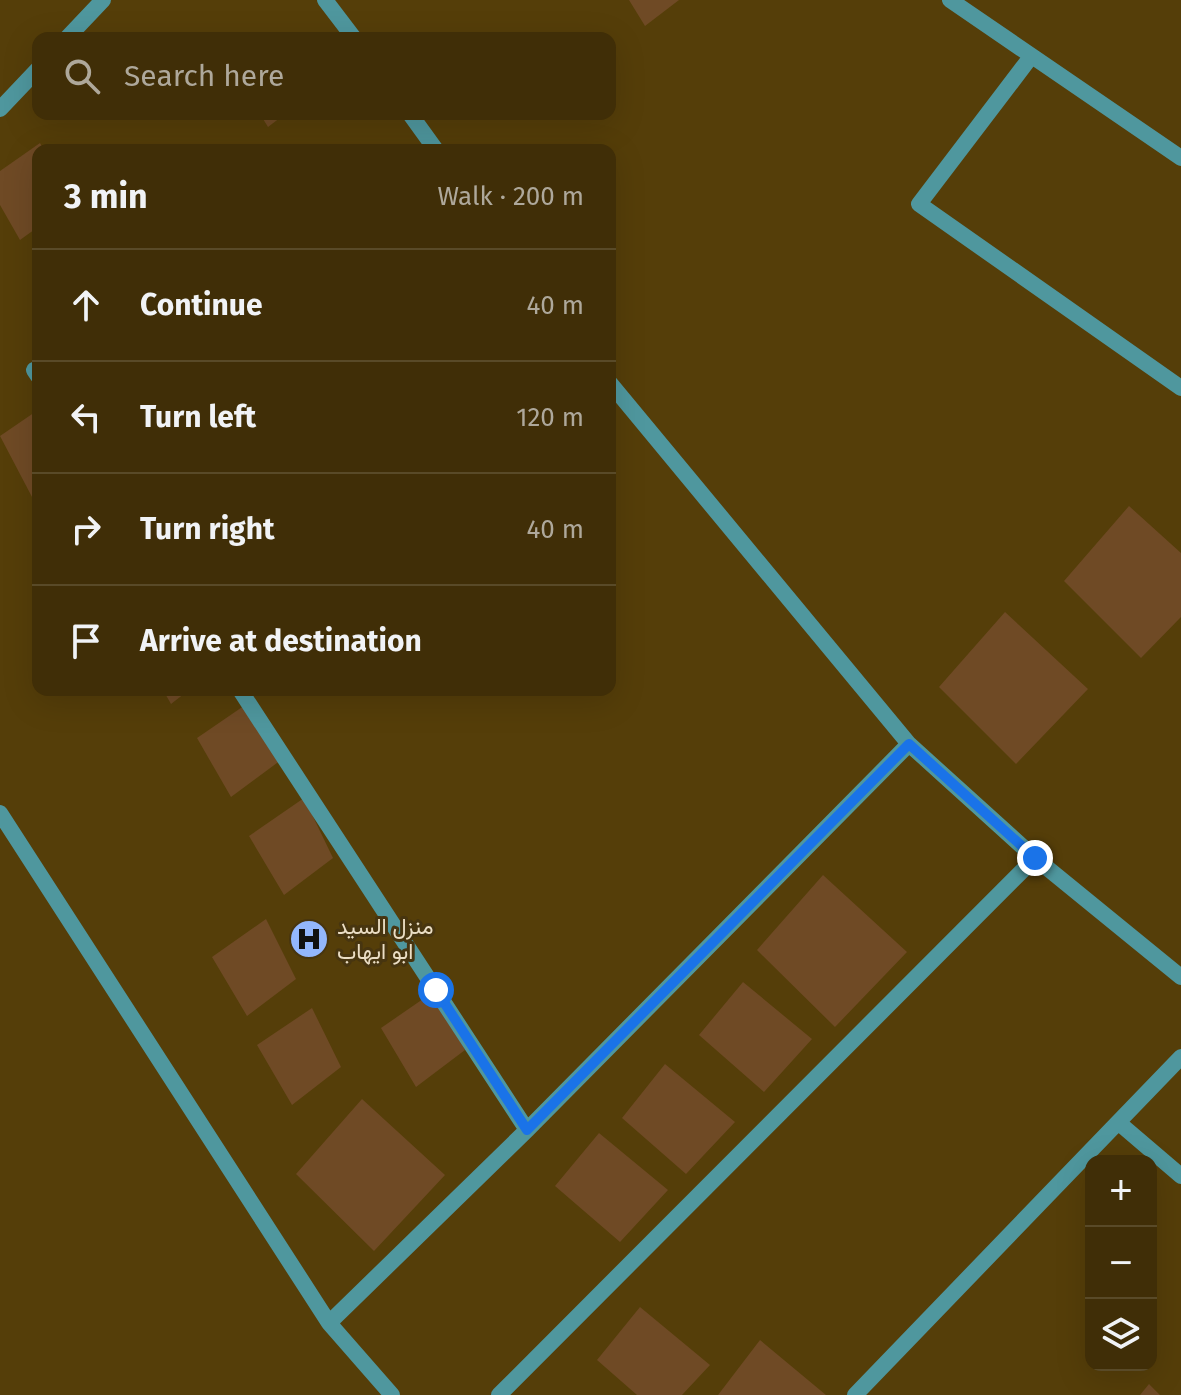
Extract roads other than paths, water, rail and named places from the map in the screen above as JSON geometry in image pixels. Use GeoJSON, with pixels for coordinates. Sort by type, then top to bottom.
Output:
{"type":"FeatureCollection","features":[{"type":"Feature","properties":{"kind":"street"},"geometry":{"type":"LineString","coordinates":[[73,32],[103,0]]}},
{"type":"Feature","properties":{"kind":"street"},"geometry":{"type":"LineString","coordinates":[[325,0],[349,32]]}},
{"type":"Feature","properties":{"kind":"street"},"geometry":{"type":"LineString","coordinates":[[950,0],[1030,58],[1181,158]]}},
{"type":"Feature","properties":{"kind":"street"},"geometry":{"type":"LineString","coordinates":[[1030,58],[919,204],[1181,388]]}},
{"type":"Feature","properties":{"kind":"street"},"geometry":{"type":"LineString","coordinates":[[0,109],[32,75]]}},
{"type":"Feature","properties":{"kind":"street"},"geometry":{"type":"LineString","coordinates":[[414,120],[432,144]]}},
{"type":"Feature","properties":{"kind":"street"},"geometry":{"type":"LineString","coordinates":[[616,390],[909,744],[1035,858],[1181,977]]}},
{"type":"Feature","properties":{"kind":"street"},"geometry":{"type":"LineString","coordinates":[[244,696],[527,1130]]}},
{"type":"Feature","properties":{"kind":"street"},"geometry":{"type":"LineString","coordinates":[[329,1323],[527,1130],[909,744]]}},
{"type":"Feature","properties":{"kind":"street"},"geometry":{"type":"LineString","coordinates":[[0,813],[329,1323],[392,1395]]}},
{"type":"Feature","properties":{"kind":"street"},"geometry":{"type":"LineString","coordinates":[[499,1395],[1035,858]]}},
{"type":"Feature","properties":{"kind":"street"},"geometry":{"type":"LineString","coordinates":[[855,1395],[1181,1057]]}},
{"type":"Feature","properties":{"kind":"street"},"geometry":{"type":"LineString","coordinates":[[1119,1123],[1181,1176]]}},
{"type":"Feature","properties":{"kind":"place","name":"منزل السيد ابو ايهاب"},"geometry":{"type":"Point","coordinates":[309,939]}}]}
